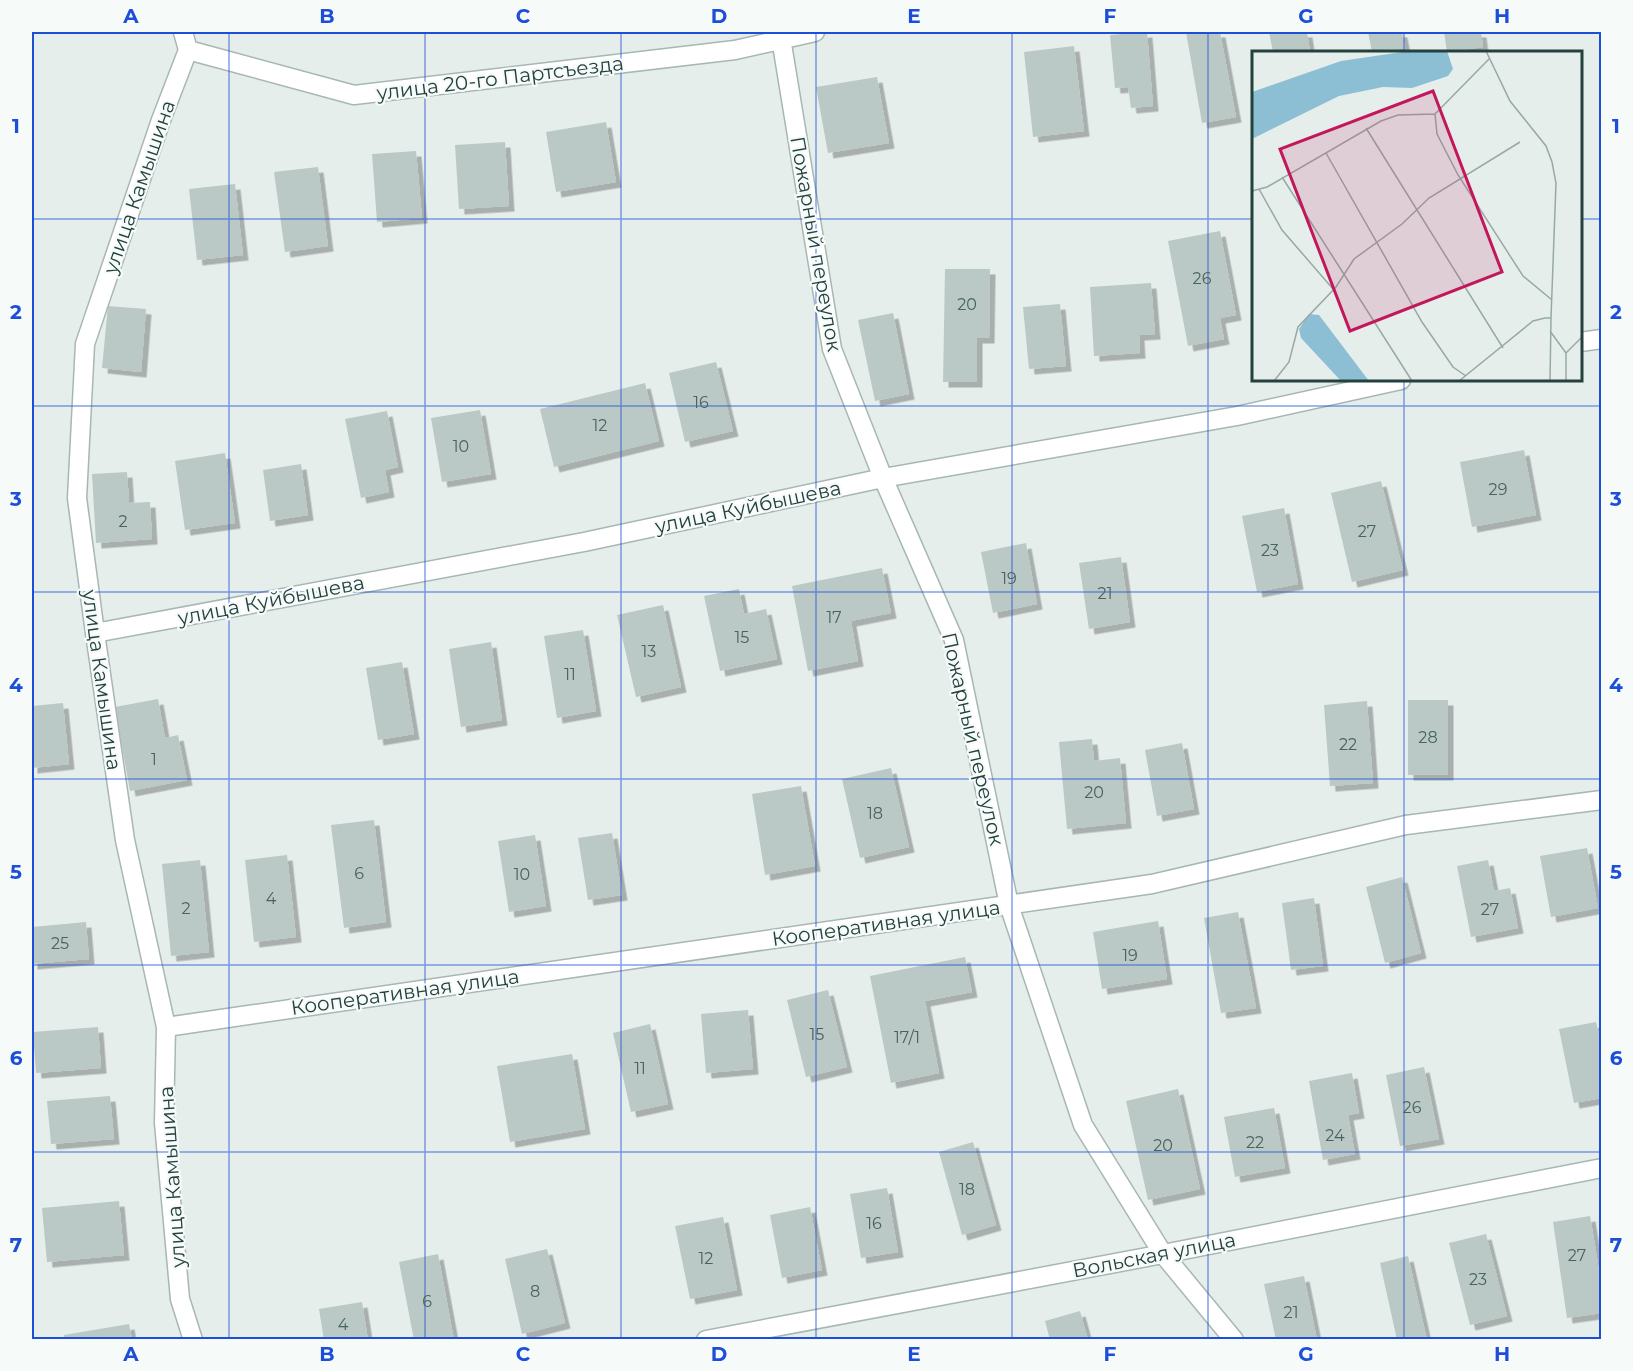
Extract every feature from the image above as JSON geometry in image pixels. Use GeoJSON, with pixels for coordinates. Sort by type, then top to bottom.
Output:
{"type":"FeatureCollection","features":[{"type":"Feature","properties":{"kind":"street"},"geometry":{"type":"LineString","coordinates":[[183,32],[188,50]]}},
{"type":"Feature","properties":{"kind":"street","name":"улица 20-го Партсъезда"},"geometry":{"type":"LineString","coordinates":[[188,50],[354,95],[735,50],[780,35],[815,32]]}},
{"type":"Feature","properties":{"kind":"street","name":"Пожарный переулок"},"geometry":{"type":"LineString","coordinates":[[780,35],[832,349],[883,478],[954,640],[1009,905],[1083,1125],[1163,1254],[1234,1340]]}},
{"type":"Feature","properties":{"kind":"street","name":"улица Камышина"},"geometry":{"type":"LineString","coordinates":[[188,50],[161,120],[85,344],[77,498],[125,840],[166,1027],[164,1123],[180,1299],[193,1340]]}},
{"type":"Feature","properties":{"kind":"street"},"geometry":{"type":"LineString","coordinates":[[1582,342],[1602,339]]}},
{"type":"Feature","properties":{"kind":"street","name":"улица Куйбышева"},"geometry":{"type":"LineString","coordinates":[[95,633],[584,542],[883,478],[1237,416],[1396,381]]}},
{"type":"Feature","properties":{"kind":"street","name":"Кооперативная улица"},"geometry":{"type":"LineString","coordinates":[[166,1027],[1152,884],[1406,825],[1602,800]]}},
{"type":"Feature","properties":{"kind":"street","name":"Вольская улица"},"geometry":{"type":"LineString","coordinates":[[706,1340],[1602,1168]]}},
{"type":"Feature","properties":{"kind":"building"},"geometry":{"type":"Polygon","coordinates":[[[1147,32],[1153,106],[1131,108],[1128,87],[1115,88],[1110,35],[1147,32]]]}},
{"type":"Feature","properties":{"kind":"building"},"geometry":{"type":"Polygon","coordinates":[[[1186,32],[1220,32],[1236,117],[1202,123],[1186,32]]]}},
{"type":"Feature","properties":{"kind":"building"},"geometry":{"type":"Polygon","coordinates":[[[1269,32],[1307,32],[1310,51],[1273,51],[1269,32]]]}},
{"type":"Feature","properties":{"kind":"building"},"geometry":{"type":"Polygon","coordinates":[[[1368,32],[1402,32],[1405,48],[1372,51],[1368,32]]]}},
{"type":"Feature","properties":{"kind":"building"},"geometry":{"type":"Polygon","coordinates":[[[1444,32],[1481,32],[1483,47],[1447,51],[1444,32]]]}},
{"type":"Feature","properties":{"kind":"building"},"geometry":{"type":"Polygon","coordinates":[[[1074,46],[1084,131],[1033,137],[1024,52],[1074,46]]]}},
{"type":"Feature","properties":{"kind":"building"},"geometry":{"type":"Polygon","coordinates":[[[877,77],[889,143],[828,153],[816,87],[877,77]]]}},
{"type":"Feature","properties":{"kind":"building"},"geometry":{"type":"Polygon","coordinates":[[[606,122],[616,182],[556,192],[546,132],[606,122]]]}},
{"type":"Feature","properties":{"kind":"building"},"geometry":{"type":"Polygon","coordinates":[[[505,142],[509,206],[459,209],[455,145],[505,142]]]}},
{"type":"Feature","properties":{"kind":"building"},"geometry":{"type":"Polygon","coordinates":[[[416,151],[422,218],[377,222],[372,154],[416,151]]]}},
{"type":"Feature","properties":{"kind":"building"},"geometry":{"type":"Polygon","coordinates":[[[318,167],[328,246],[285,252],[274,172],[318,167]]]}},
{"type":"Feature","properties":{"kind":"building"},"geometry":{"type":"Polygon","coordinates":[[[235,184],[243,255],[197,260],[189,189],[235,184]]]}},
{"type":"Feature","properties":{"kind":"building"},"geometry":{"type":"Polygon","coordinates":[[[1220,231],[1236,315],[1220,318],[1224,339],[1188,346],[1168,241],[1220,231]]]}},
{"type":"Feature","properties":{"kind":"building"},"geometry":{"type":"Polygon","coordinates":[[[945,269],[990,269],[989,338],[977,338],[977,382],[943,382],[945,269]]]}},
{"type":"Feature","properties":{"kind":"building"},"geometry":{"type":"Polygon","coordinates":[[[1151,283],[1155,334],[1139,335],[1140,353],[1094,356],[1090,287],[1151,283]]]}},
{"type":"Feature","properties":{"kind":"building"},"geometry":{"type":"Polygon","coordinates":[[[1060,304],[1066,366],[1029,369],[1023,307],[1060,304]]]}},
{"type":"Feature","properties":{"kind":"building"},"geometry":{"type":"Polygon","coordinates":[[[108,306],[146,309],[141,372],[102,368],[108,306]]]}},
{"type":"Feature","properties":{"kind":"building"},"geometry":{"type":"Polygon","coordinates":[[[893,313],[909,394],[875,401],[858,320],[893,313]]]}},
{"type":"Feature","properties":{"kind":"building"},"geometry":{"type":"Polygon","coordinates":[[[716,362],[733,431],[685,442],[669,373],[716,362]]]}},
{"type":"Feature","properties":{"kind":"building"},"geometry":{"type":"Polygon","coordinates":[[[645,383],[659,441],[554,467],[540,409],[645,383]]]}},
{"type":"Feature","properties":{"kind":"building"},"geometry":{"type":"Polygon","coordinates":[[[480,410],[491,474],[442,482],[431,418],[480,410]]]}},
{"type":"Feature","properties":{"kind":"building"},"geometry":{"type":"Polygon","coordinates":[[[387,411],[398,467],[385,470],[389,492],[361,498],[345,419],[387,411]]]}},
{"type":"Feature","properties":{"kind":"building"},"geometry":{"type":"Polygon","coordinates":[[[1524,450],[1536,515],[1472,527],[1460,462],[1524,450]]]}},
{"type":"Feature","properties":{"kind":"building"},"geometry":{"type":"Polygon","coordinates":[[[225,453],[235,523],[185,530],[175,461],[225,453]]]}},
{"type":"Feature","properties":{"kind":"building"},"geometry":{"type":"Polygon","coordinates":[[[301,464],[308,515],[270,521],[263,470],[301,464]]]}},
{"type":"Feature","properties":{"kind":"building"},"geometry":{"type":"Polygon","coordinates":[[[127,472],[129,503],[150,502],[152,539],[96,543],[92,474],[127,472]]]}},
{"type":"Feature","properties":{"kind":"building"},"geometry":{"type":"Polygon","coordinates":[[[1381,481],[1403,570],[1352,582],[1331,493],[1381,481]]]}},
{"type":"Feature","properties":{"kind":"building"},"geometry":{"type":"Polygon","coordinates":[[[1284,508],[1298,584],[1257,592],[1242,516],[1284,508]]]}},
{"type":"Feature","properties":{"kind":"building"},"geometry":{"type":"Polygon","coordinates":[[[1026,543],[1037,604],[993,613],[981,552],[1026,543]]]}},
{"type":"Feature","properties":{"kind":"building"},"geometry":{"type":"Polygon","coordinates":[[[1121,557],[1130,622],[1089,629],[1079,563],[1121,557]]]}},
{"type":"Feature","properties":{"kind":"building"},"geometry":{"type":"Polygon","coordinates":[[[882,568],[891,613],[851,621],[858,661],[808,671],[792,586],[882,568]]]}},
{"type":"Feature","properties":{"kind":"building"},"geometry":{"type":"Polygon","coordinates":[[[739,589],[744,614],[766,609],[777,659],[720,671],[704,596],[739,589]]]}},
{"type":"Feature","properties":{"kind":"building"},"geometry":{"type":"Polygon","coordinates":[[[663,605],[681,687],[636,697],[617,615],[663,605]]]}},
{"type":"Feature","properties":{"kind":"building"},"geometry":{"type":"Polygon","coordinates":[[[583,630],[596,711],[557,718],[544,636],[583,630]]]}},
{"type":"Feature","properties":{"kind":"building"},"geometry":{"type":"Polygon","coordinates":[[[491,642],[502,720],[461,727],[449,649],[491,642]]]}},
{"type":"Feature","properties":{"kind":"building"},"geometry":{"type":"Polygon","coordinates":[[[402,662],[414,734],[378,740],[366,668],[402,662]]]}},
{"type":"Feature","properties":{"kind":"building"},"geometry":{"type":"Polygon","coordinates":[[[158,699],[165,738],[178,735],[187,780],[130,791],[115,707],[158,699]]]}},
{"type":"Feature","properties":{"kind":"building"},"geometry":{"type":"Polygon","coordinates":[[[1408,700],[1448,700],[1448,775],[1408,775],[1408,700]]]}},
{"type":"Feature","properties":{"kind":"building"},"geometry":{"type":"Polygon","coordinates":[[[1367,701],[1373,783],[1330,786],[1324,705],[1367,701]]]}},
{"type":"Feature","properties":{"kind":"building"},"geometry":{"type":"Polygon","coordinates":[[[63,703],[69,764],[32,768],[32,706],[63,703]]]}},
{"type":"Feature","properties":{"kind":"building"},"geometry":{"type":"Polygon","coordinates":[[[1092,739],[1094,761],[1120,758],[1126,823],[1067,829],[1059,742],[1092,739]]]}},
{"type":"Feature","properties":{"kind":"building"},"geometry":{"type":"Polygon","coordinates":[[[1182,743],[1194,809],[1157,816],[1145,750],[1182,743]]]}},
{"type":"Feature","properties":{"kind":"building"},"geometry":{"type":"Polygon","coordinates":[[[891,768],[909,847],[860,858],[842,779],[891,768]]]}},
{"type":"Feature","properties":{"kind":"building"},"geometry":{"type":"Polygon","coordinates":[[[801,786],[815,866],[765,875],[752,794],[801,786]]]}},
{"type":"Feature","properties":{"kind":"building"},"geometry":{"type":"Polygon","coordinates":[[[374,820],[386,922],[344,928],[331,825],[374,820]]]}},
{"type":"Feature","properties":{"kind":"building"},"geometry":{"type":"Polygon","coordinates":[[[612,833],[622,895],[588,900],[578,838],[612,833]]]}},
{"type":"Feature","properties":{"kind":"building"},"geometry":{"type":"Polygon","coordinates":[[[535,835],[546,906],[509,912],[498,841],[535,835]]]}},
{"type":"Feature","properties":{"kind":"building"},"geometry":{"type":"Polygon","coordinates":[[[1587,848],[1598,908],[1551,917],[1540,856],[1587,848]]]}},
{"type":"Feature","properties":{"kind":"building"},"geometry":{"type":"Polygon","coordinates":[[[287,855],[296,937],[254,942],[245,860],[287,855]]]}},
{"type":"Feature","properties":{"kind":"building"},"geometry":{"type":"Polygon","coordinates":[[[200,860],[209,952],[171,956],[162,864],[200,860]]]}},
{"type":"Feature","properties":{"kind":"building"},"geometry":{"type":"Polygon","coordinates":[[[1488,860],[1494,891],[1510,888],[1518,928],[1471,937],[1457,866],[1488,860]]]}},
{"type":"Feature","properties":{"kind":"building"},"geometry":{"type":"Polygon","coordinates":[[[1402,877],[1421,953],[1385,963],[1366,887],[1402,877]]]}},
{"type":"Feature","properties":{"kind":"building"},"geometry":{"type":"Polygon","coordinates":[[[1314,898],[1323,966],[1291,970],[1282,903],[1314,898]]]}},
{"type":"Feature","properties":{"kind":"building"},"geometry":{"type":"Polygon","coordinates":[[[1238,912],[1256,1008],[1221,1013],[1204,918],[1238,912]]]}},
{"type":"Feature","properties":{"kind":"building"},"geometry":{"type":"Polygon","coordinates":[[[1158,921],[1167,979],[1102,989],[1093,932],[1158,921]]]}},
{"type":"Feature","properties":{"kind":"building"},"geometry":{"type":"Polygon","coordinates":[[[86,922],[89,959],[32,964],[32,927],[86,922]]]}},
{"type":"Feature","properties":{"kind":"building"},"geometry":{"type":"Polygon","coordinates":[[[965,957],[972,992],[925,1001],[939,1073],[891,1083],[870,976],[965,957]]]}},
{"type":"Feature","properties":{"kind":"building"},"geometry":{"type":"Polygon","coordinates":[[[828,990],[847,1067],[806,1077],[787,1000],[828,990]]]}},
{"type":"Feature","properties":{"kind":"building"},"geometry":{"type":"Polygon","coordinates":[[[748,1010],[753,1069],[706,1073],[701,1014],[748,1010]]]}},
{"type":"Feature","properties":{"kind":"building"},"geometry":{"type":"Polygon","coordinates":[[[1596,1022],[1602,1047],[1602,1098],[1574,1103],[1559,1029],[1596,1022]]]}},
{"type":"Feature","properties":{"kind":"building"},"geometry":{"type":"Polygon","coordinates":[[[650,1024],[668,1104],[631,1112],[613,1033],[650,1024]]]}},
{"type":"Feature","properties":{"kind":"building"},"geometry":{"type":"Polygon","coordinates":[[[98,1027],[101,1068],[36,1073],[33,1032],[98,1027]]]}},
{"type":"Feature","properties":{"kind":"building"},"geometry":{"type":"Polygon","coordinates":[[[572,1054],[585,1129],[510,1142],[497,1066],[572,1054]]]}},
{"type":"Feature","properties":{"kind":"building"},"geometry":{"type":"Polygon","coordinates":[[[1424,1067],[1439,1139],[1400,1146],[1386,1075],[1424,1067]]]}},
{"type":"Feature","properties":{"kind":"building"},"geometry":{"type":"Polygon","coordinates":[[[1352,1073],[1359,1113],[1348,1115],[1355,1154],[1323,1160],[1309,1081],[1352,1073]]]}},
{"type":"Feature","properties":{"kind":"building"},"geometry":{"type":"Polygon","coordinates":[[[1178,1089],[1200,1189],[1148,1200],[1126,1101],[1178,1089]]]}},
{"type":"Feature","properties":{"kind":"building"},"geometry":{"type":"Polygon","coordinates":[[[110,1096],[114,1139],[51,1144],[47,1101],[110,1096]]]}},
{"type":"Feature","properties":{"kind":"building"},"geometry":{"type":"Polygon","coordinates":[[[1274,1108],[1285,1168],[1235,1177],[1224,1117],[1274,1108]]]}},
{"type":"Feature","properties":{"kind":"building"},"geometry":{"type":"Polygon","coordinates":[[[973,1142],[996,1225],[962,1235],[939,1152],[973,1142]]]}},
{"type":"Feature","properties":{"kind":"building"},"geometry":{"type":"Polygon","coordinates":[[[887,1188],[898,1252],[861,1258],[850,1194],[887,1188]]]}},
{"type":"Feature","properties":{"kind":"building"},"geometry":{"type":"Polygon","coordinates":[[[119,1201],[124,1255],[47,1262],[42,1208],[119,1201]]]}},
{"type":"Feature","properties":{"kind":"building"},"geometry":{"type":"Polygon","coordinates":[[[810,1207],[822,1270],[782,1278],[770,1215],[810,1207]]]}},
{"type":"Feature","properties":{"kind":"building"},"geometry":{"type":"Polygon","coordinates":[[[1590,1216],[1602,1289],[1602,1313],[1567,1318],[1553,1222],[1590,1216]]]}},
{"type":"Feature","properties":{"kind":"building"},"geometry":{"type":"Polygon","coordinates":[[[723,1217],[737,1290],[690,1299],[675,1226],[723,1217]]]}},
{"type":"Feature","properties":{"kind":"building"},"geometry":{"type":"Polygon","coordinates":[[[1486,1234],[1507,1316],[1470,1325],[1449,1243],[1486,1234]]]}},
{"type":"Feature","properties":{"kind":"building"},"geometry":{"type":"Polygon","coordinates":[[[547,1249],[565,1323],[522,1334],[505,1259],[547,1249]]]}},
{"type":"Feature","properties":{"kind":"building"},"geometry":{"type":"Polygon","coordinates":[[[438,1254],[454,1340],[414,1340],[399,1262],[438,1254]]]}},
{"type":"Feature","properties":{"kind":"building"},"geometry":{"type":"Polygon","coordinates":[[[1408,1256],[1427,1340],[1397,1340],[1380,1263],[1408,1256]]]}},
{"type":"Feature","properties":{"kind":"building"},"geometry":{"type":"Polygon","coordinates":[[[1304,1276],[1317,1340],[1276,1340],[1264,1284],[1304,1276]]]}},
{"type":"Feature","properties":{"kind":"building"},"geometry":{"type":"Polygon","coordinates":[[[362,1302],[368,1340],[324,1340],[319,1309],[362,1302]]]}},
{"type":"Feature","properties":{"kind":"building"},"geometry":{"type":"Polygon","coordinates":[[[1080,1311],[1088,1340],[1050,1340],[1045,1321],[1080,1311]]]}},
{"type":"Feature","properties":{"kind":"building"},"geometry":{"type":"Polygon","coordinates":[[[129,1324],[132,1340],[64,1340],[64,1335],[129,1324]]]}}]}
